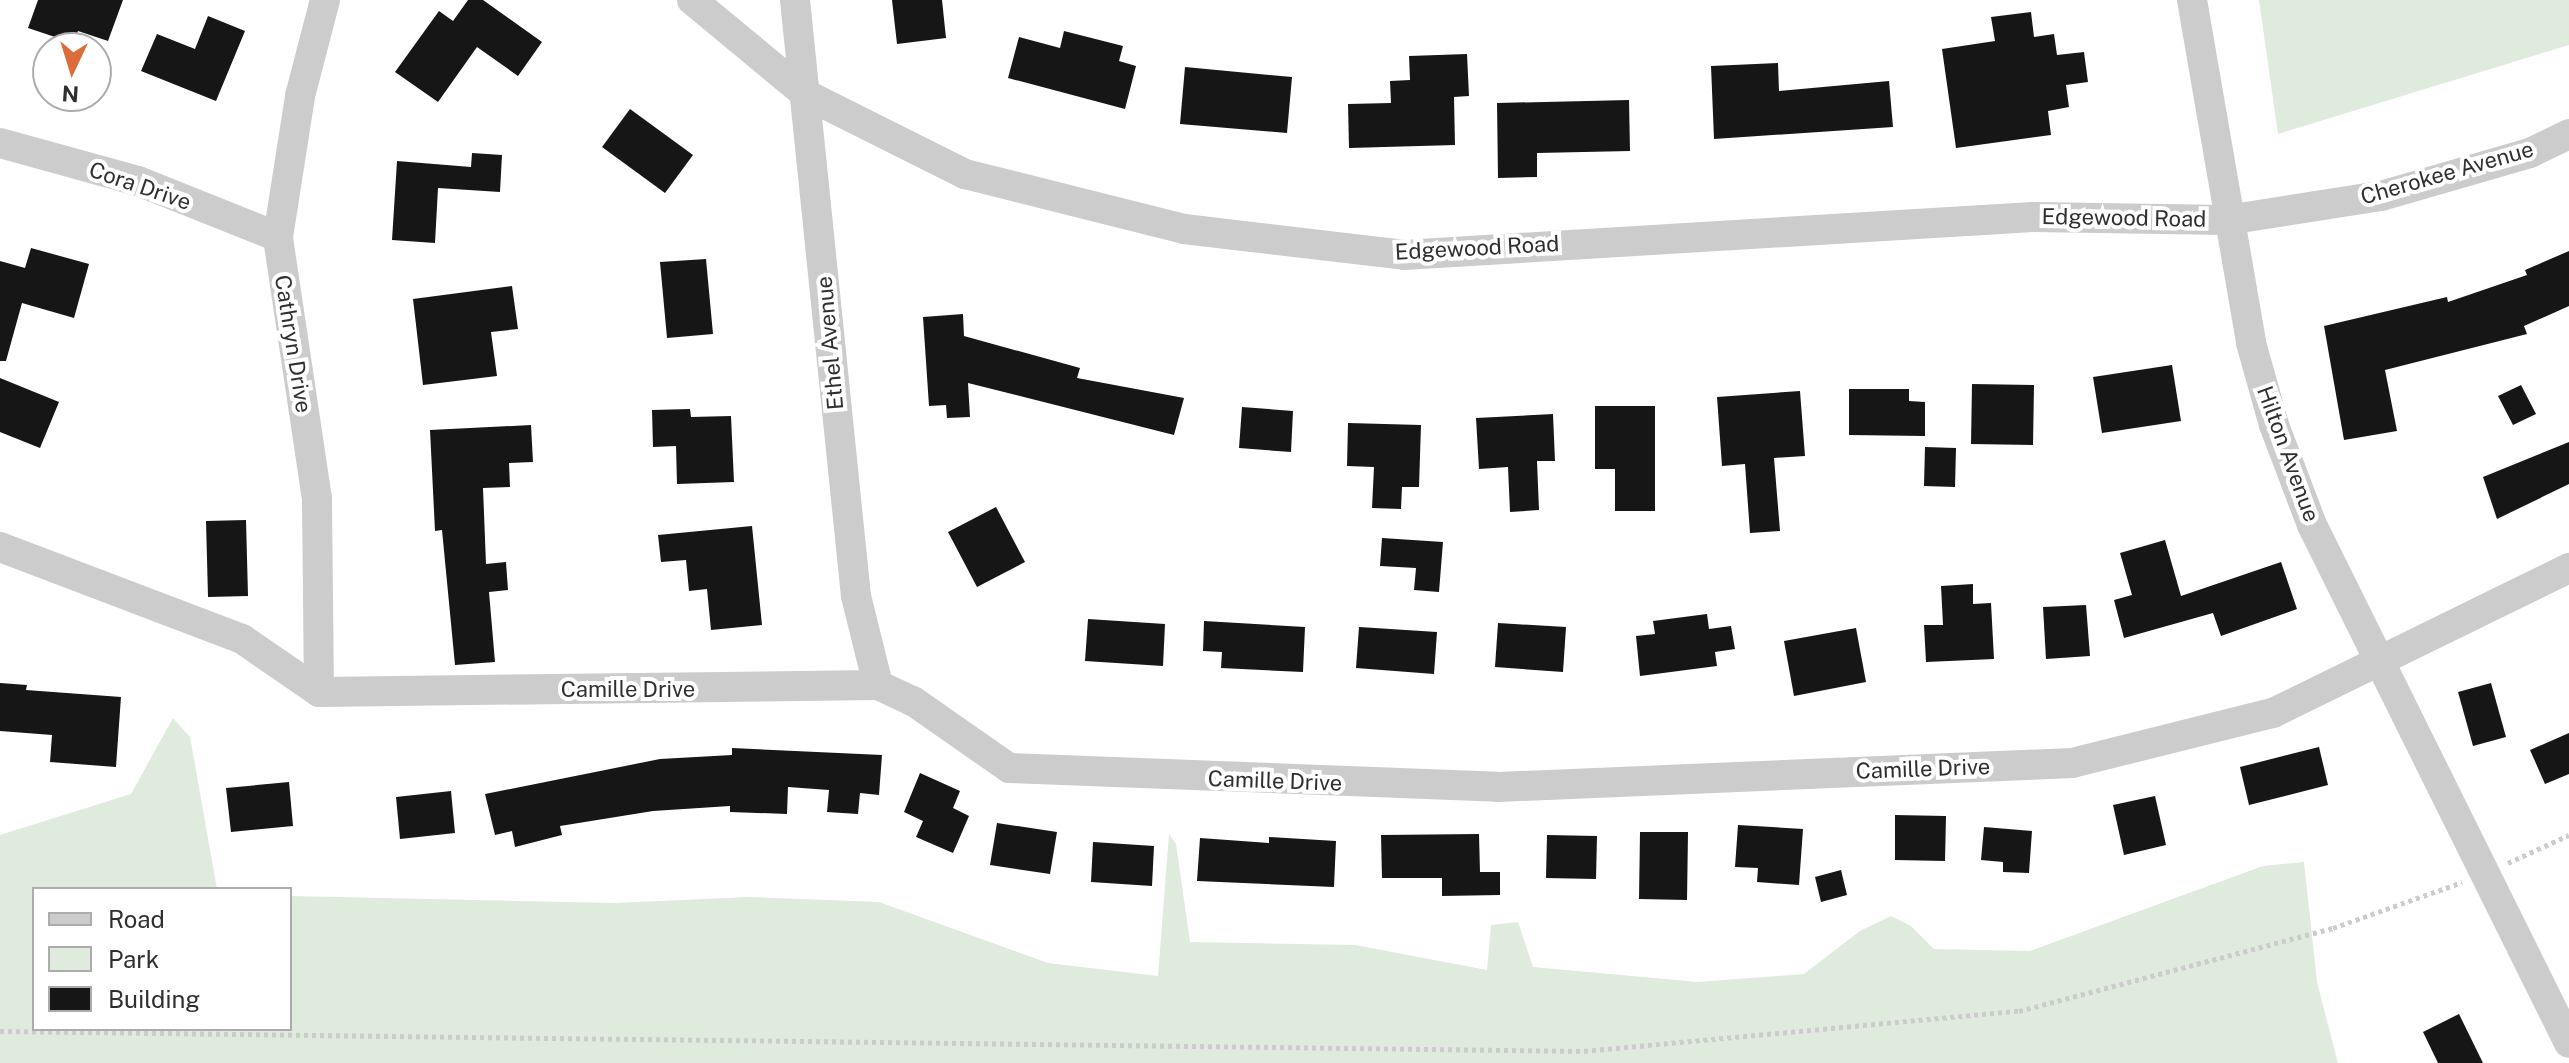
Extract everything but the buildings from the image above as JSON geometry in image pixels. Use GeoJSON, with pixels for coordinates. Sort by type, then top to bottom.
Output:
{"type":"FeatureCollection","features":[{"type":"Feature","properties":{"kind":"street","name":"Cathryn Drive"},"geometry":{"type":"LineString","coordinates":[[319,692],[317,499],[278,237],[300,96],[325,0]]}},
{"type":"Feature","properties":{"kind":"street","name":"Edgewood Road"},"geometry":{"type":"LineString","coordinates":[[692,0],[807,95],[965,174],[1184,229],[1404,255],[2033,217],[2227,220]]}},
{"type":"Feature","properties":{"kind":"street","name":"Ethel Avenue"},"geometry":{"type":"LineString","coordinates":[[795,0],[856,596],[878,685]]}},
{"type":"Feature","properties":{"kind":"street","name":"Hilton Avenue"},"geometry":{"type":"LineString","coordinates":[[2192,0],[2227,220],[2251,343],[2274,425],[2312,525],[2569,1043]]}},
{"type":"Feature","properties":{"kind":"street","name":"Cherokee Avenue"},"geometry":{"type":"LineString","coordinates":[[2227,220],[2381,196],[2530,153],[2569,134]]}},
{"type":"Feature","properties":{"kind":"street","name":"Cora Drive"},"geometry":{"type":"LineString","coordinates":[[0,143],[138,181],[278,237]]}},
{"type":"Feature","properties":{"kind":"street"},"geometry":{"type":"LineString","coordinates":[[0,547],[242,639],[319,692]]}},
{"type":"Feature","properties":{"kind":"street","name":"Camille Drive"},"geometry":{"type":"LineString","coordinates":[[319,692],[878,685],[913,701],[1009,768],[1263,781],[1513,786],[2072,763],[2273,713],[2569,568]]}},
{"type":"Feature","properties":{"kind":"path"},"geometry":{"type":"LineString","coordinates":[[0,1031],[1584,1051],[2019,1011],[2333,928],[2485,874],[2569,835]]}},
{"type":"Feature","properties":{"kind":"green space"},"geometry":{"type":"Polygon","coordinates":[[[2259,0],[2569,0],[2569,45],[2278,134],[2259,0]]]}},
{"type":"Feature","properties":{"kind":"green space"},"geometry":{"type":"Polygon","coordinates":[[[173,718],[190,737],[217,887],[32,887],[32,1031],[292,1031],[292,896],[615,903],[749,897],[879,902],[1048,963],[1158,976],[1169,834],[1176,844],[1190,942],[1355,945],[1487,970],[1491,925],[1518,922],[1533,967],[1698,982],[1804,974],[1860,931],[1891,916],[1911,926],[1934,949],[2030,951],[2263,866],[2304,862],[2317,982],[2338,1063],[0,1063],[0,835],[131,794],[173,718]]]}}]}
